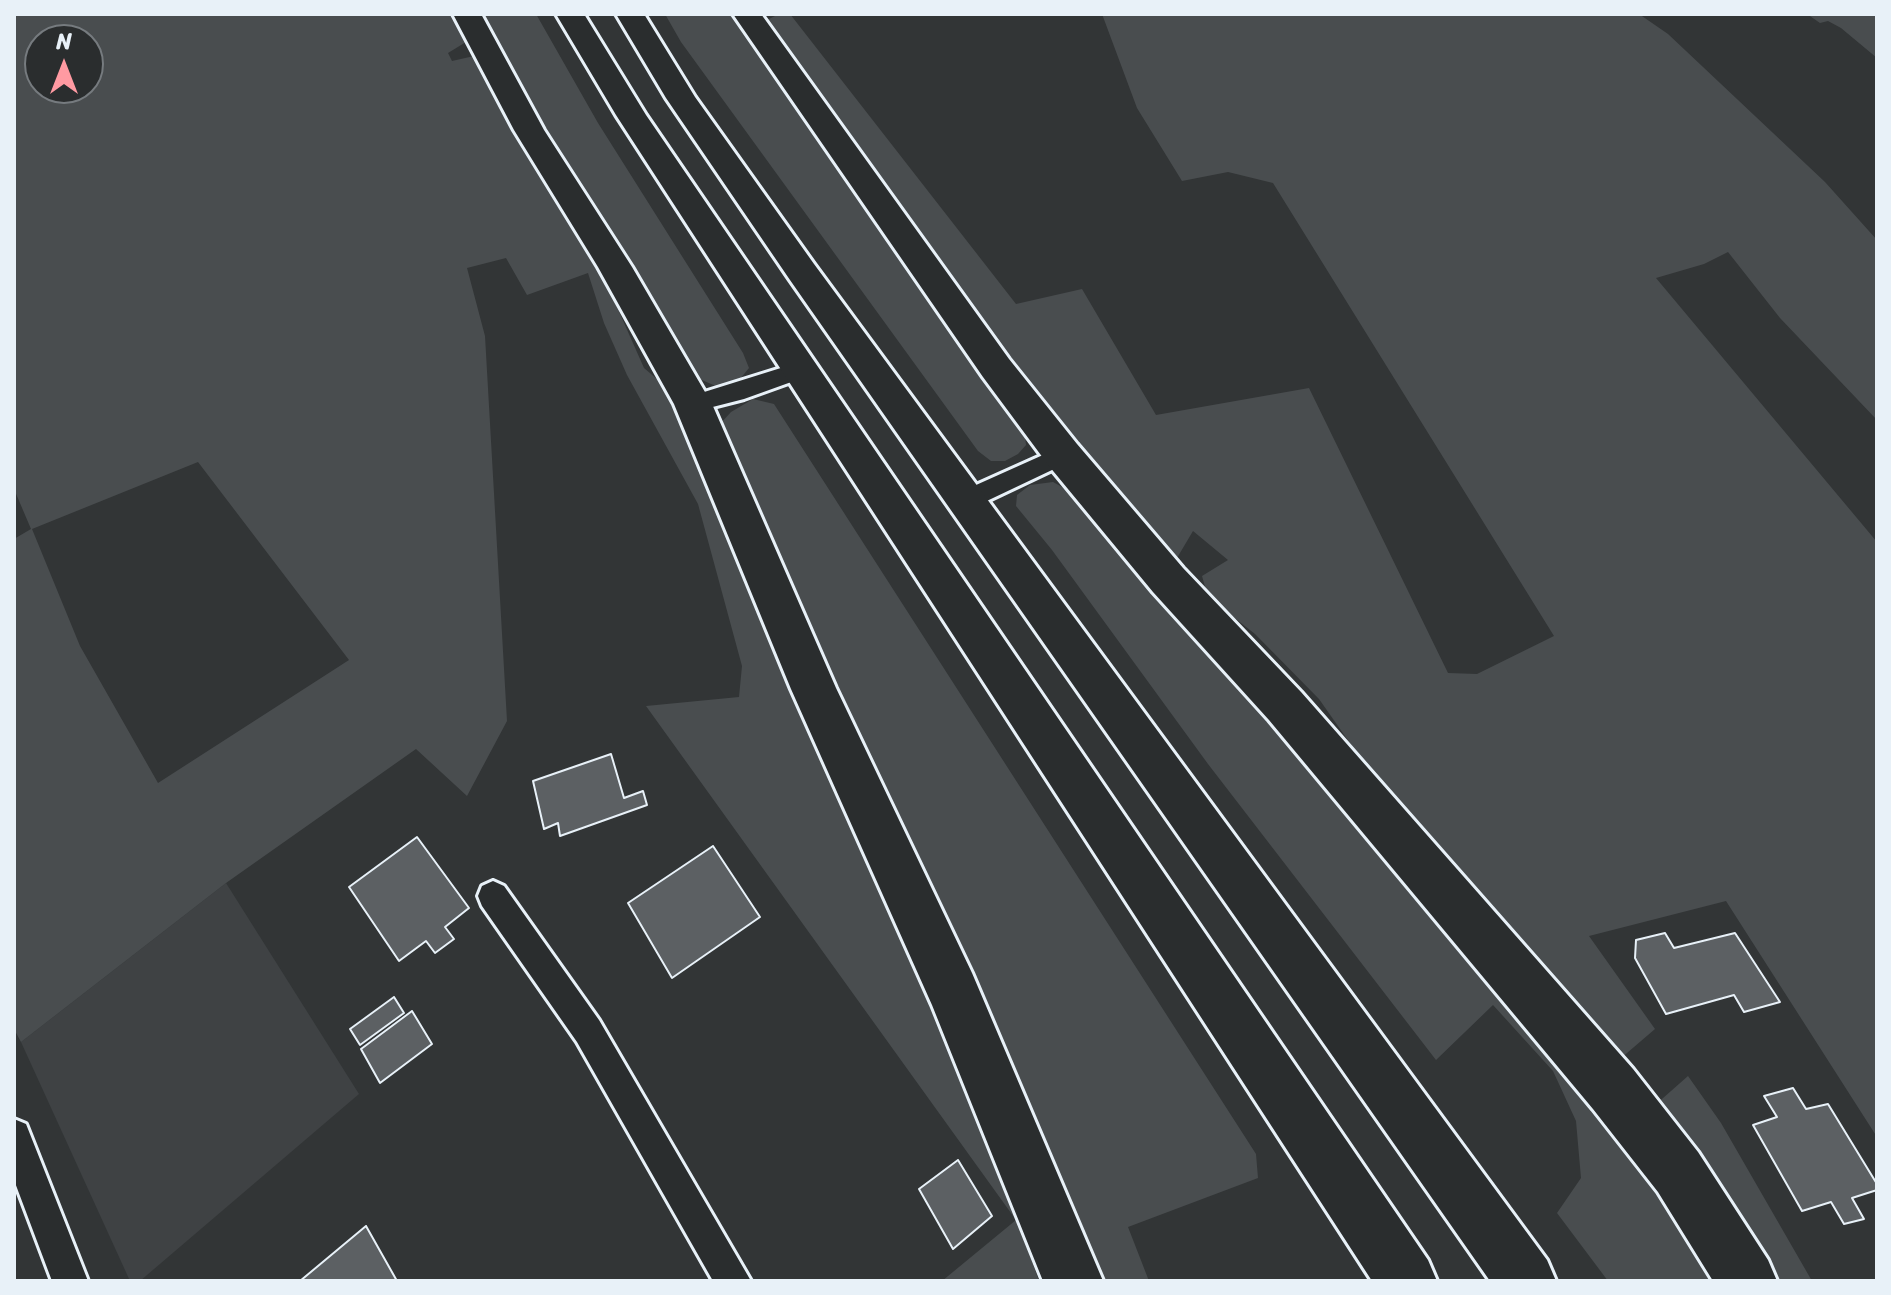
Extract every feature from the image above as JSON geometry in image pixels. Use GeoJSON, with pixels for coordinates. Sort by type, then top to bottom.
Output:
{"type":"FeatureCollection","features":[{"type":"Feature","properties":{"kind":"main road"},"geometry":{"type":"LineString","coordinates":[[467,14],[529,130],[615,267],[693,404],[720,461],[814,689],[953,992],[1073,1281]]}},
{"type":"Feature","properties":{"kind":"main road"},"geometry":{"type":"LineString","coordinates":[[570,14],[631,115],[1405,1278]]}},
{"type":"Feature","properties":{"kind":"main road"},"geometry":{"type":"LineString","coordinates":[[630,14],[681,98],[964,501],[1526,1281]]}},
{"type":"Feature","properties":{"kind":"main road"},"geometry":{"type":"LineString","coordinates":[[747,14],[996,368],[1063,455],[1168,580],[1285,706],[1603,1078],[1678,1172],[1747,1281]]}},
{"type":"Feature","properties":{"kind":"lane"},"geometry":{"type":"LineString","coordinates":[[693,404],[736,393],[800,370]]}},
{"type":"Feature","properties":{"kind":"lane"},"geometry":{"type":"LineString","coordinates":[[964,501],[1063,455]]}},
{"type":"Feature","properties":{"kind":"lane"},"geometry":{"type":"LineString","coordinates":[[493,896],[588,1031],[733,1281]]}},
{"type":"Feature","properties":{"kind":"lane"},"geometry":{"type":"LineString","coordinates":[[14,1136],[70,1281]]}},
{"type":"Feature","properties":{"kind":"shaded area"},"geometry":{"type":"Polygon","coordinates":[[[14,14],[454,14],[466,42],[448,53],[452,61],[474,56],[534,164],[601,271],[644,368],[664,385],[863,839],[1017,1220],[1039,1281],[942,1281],[1016,1220],[646,706],[739,697],[742,666],[698,504],[627,375],[604,323],[588,273],[527,295],[506,258],[467,268],[485,336],[507,721],[467,796],[416,749],[226,883],[21,1042],[14,1029],[14,539],[31,529],[14,489],[14,14]],[[198,462],[32,529],[80,646],[158,783],[349,660],[198,462]]]}},
{"type":"Feature","properties":{"kind":"shaded area"},"geometry":{"type":"Polygon","coordinates":[[[480,14],[536,14],[598,123],[743,353],[749,368],[740,379],[718,387],[695,377],[634,271],[521,90],[480,14]]]}},
{"type":"Feature","properties":{"kind":"shaded area"},"geometry":{"type":"Polygon","coordinates":[[[665,14],[734,14],[1025,436],[1026,445],[1018,454],[1005,461],[991,461],[978,451],[681,42],[665,14]]]}},
{"type":"Feature","properties":{"kind":"shaded area"},"geometry":{"type":"Polygon","coordinates":[[[779,14],[790,14],[1016,304],[1082,289],[1156,415],[1309,388],[1448,673],[1477,674],[1554,636],[1273,183],[1228,172],[1182,181],[1137,108],[1102,14],[1639,14],[1668,34],[1825,182],[1877,240],[1877,420],[1780,318],[1728,252],[1704,264],[1656,278],[1877,542],[1877,1137],[1726,901],[1589,936],[1655,1029],[1620,1059],[1370,781],[1352,746],[1319,699],[1255,634],[1208,597],[1202,576],[1228,560],[1193,531],[1177,558],[1086,460],[977,315],[846,129],[763,22],[779,14]]]}},
{"type":"Feature","properties":{"kind":"shaded area"},"geometry":{"type":"Polygon","coordinates":[[[1807,14],[1877,14],[1877,58],[1841,28],[1828,21],[1820,23],[1807,14]]]}},
{"type":"Feature","properties":{"kind":"shaded area"},"geometry":{"type":"Polygon","coordinates":[[[753,399],[774,404],[1256,1154],[1258,1178],[1128,1227],[1149,1281],[1103,1281],[920,887],[720,424],[731,412],[753,399]]]}},
{"type":"Feature","properties":{"kind":"shaded area"},"geometry":{"type":"Polygon","coordinates":[[[1053,482],[1090,502],[1554,1045],[1722,1281],[1608,1281],[1557,1213],[1581,1178],[1576,1121],[1553,1071],[1493,1005],[1436,1060],[1208,764],[1052,550],[1016,506],[1017,495],[1030,485],[1053,482]]]}},
{"type":"Feature","properties":{"kind":"shaded area"},"geometry":{"type":"Polygon","coordinates":[[[226,883],[359,1094],[140,1281],[130,1281],[21,1042],[226,883]]]}},
{"type":"Feature","properties":{"kind":"shaded area"},"geometry":{"type":"Polygon","coordinates":[[[1688,1076],[1721,1123],[1812,1281],[1768,1281],[1654,1106],[1688,1076]]]}},
{"type":"Feature","properties":{"kind":"building"},"geometry":{"type":"Polygon","coordinates":[[[611,754],[624,798],[643,791],[647,805],[560,836],[558,823],[544,829],[533,781],[611,754]]]}},
{"type":"Feature","properties":{"kind":"building"},"geometry":{"type":"Polygon","coordinates":[[[417,837],[469,908],[445,927],[454,939],[435,953],[426,941],[399,961],[349,887],[417,837]]]}},
{"type":"Feature","properties":{"kind":"building"},"geometry":{"type":"Polygon","coordinates":[[[713,846],[760,917],[672,978],[628,903],[713,846]]]}},
{"type":"Feature","properties":{"kind":"building"},"geometry":{"type":"Polygon","coordinates":[[[1665,933],[1674,948],[1735,933],[1780,1002],[1744,1012],[1734,995],[1666,1014],[1635,958],[1636,940],[1665,933]]]}},
{"type":"Feature","properties":{"kind":"building"},"geometry":{"type":"Polygon","coordinates":[[[394,997],[404,1013],[360,1045],[350,1029],[394,997]]]}},
{"type":"Feature","properties":{"kind":"building"},"geometry":{"type":"Polygon","coordinates":[[[412,1011],[432,1044],[380,1083],[361,1049],[412,1011]]]}},
{"type":"Feature","properties":{"kind":"building"},"geometry":{"type":"Polygon","coordinates":[[[1793,1088],[1806,1109],[1828,1104],[1877,1184],[1877,1190],[1852,1198],[1864,1219],[1844,1224],[1831,1202],[1802,1211],[1753,1125],[1777,1117],[1764,1096],[1793,1088]]]}},
{"type":"Feature","properties":{"kind":"building"},"geometry":{"type":"Polygon","coordinates":[[[958,1160],[992,1216],[953,1249],[919,1189],[958,1160]]]}},
{"type":"Feature","properties":{"kind":"building"},"geometry":{"type":"Polygon","coordinates":[[[366,1226],[397,1281],[300,1281],[366,1226]]]}}]}
